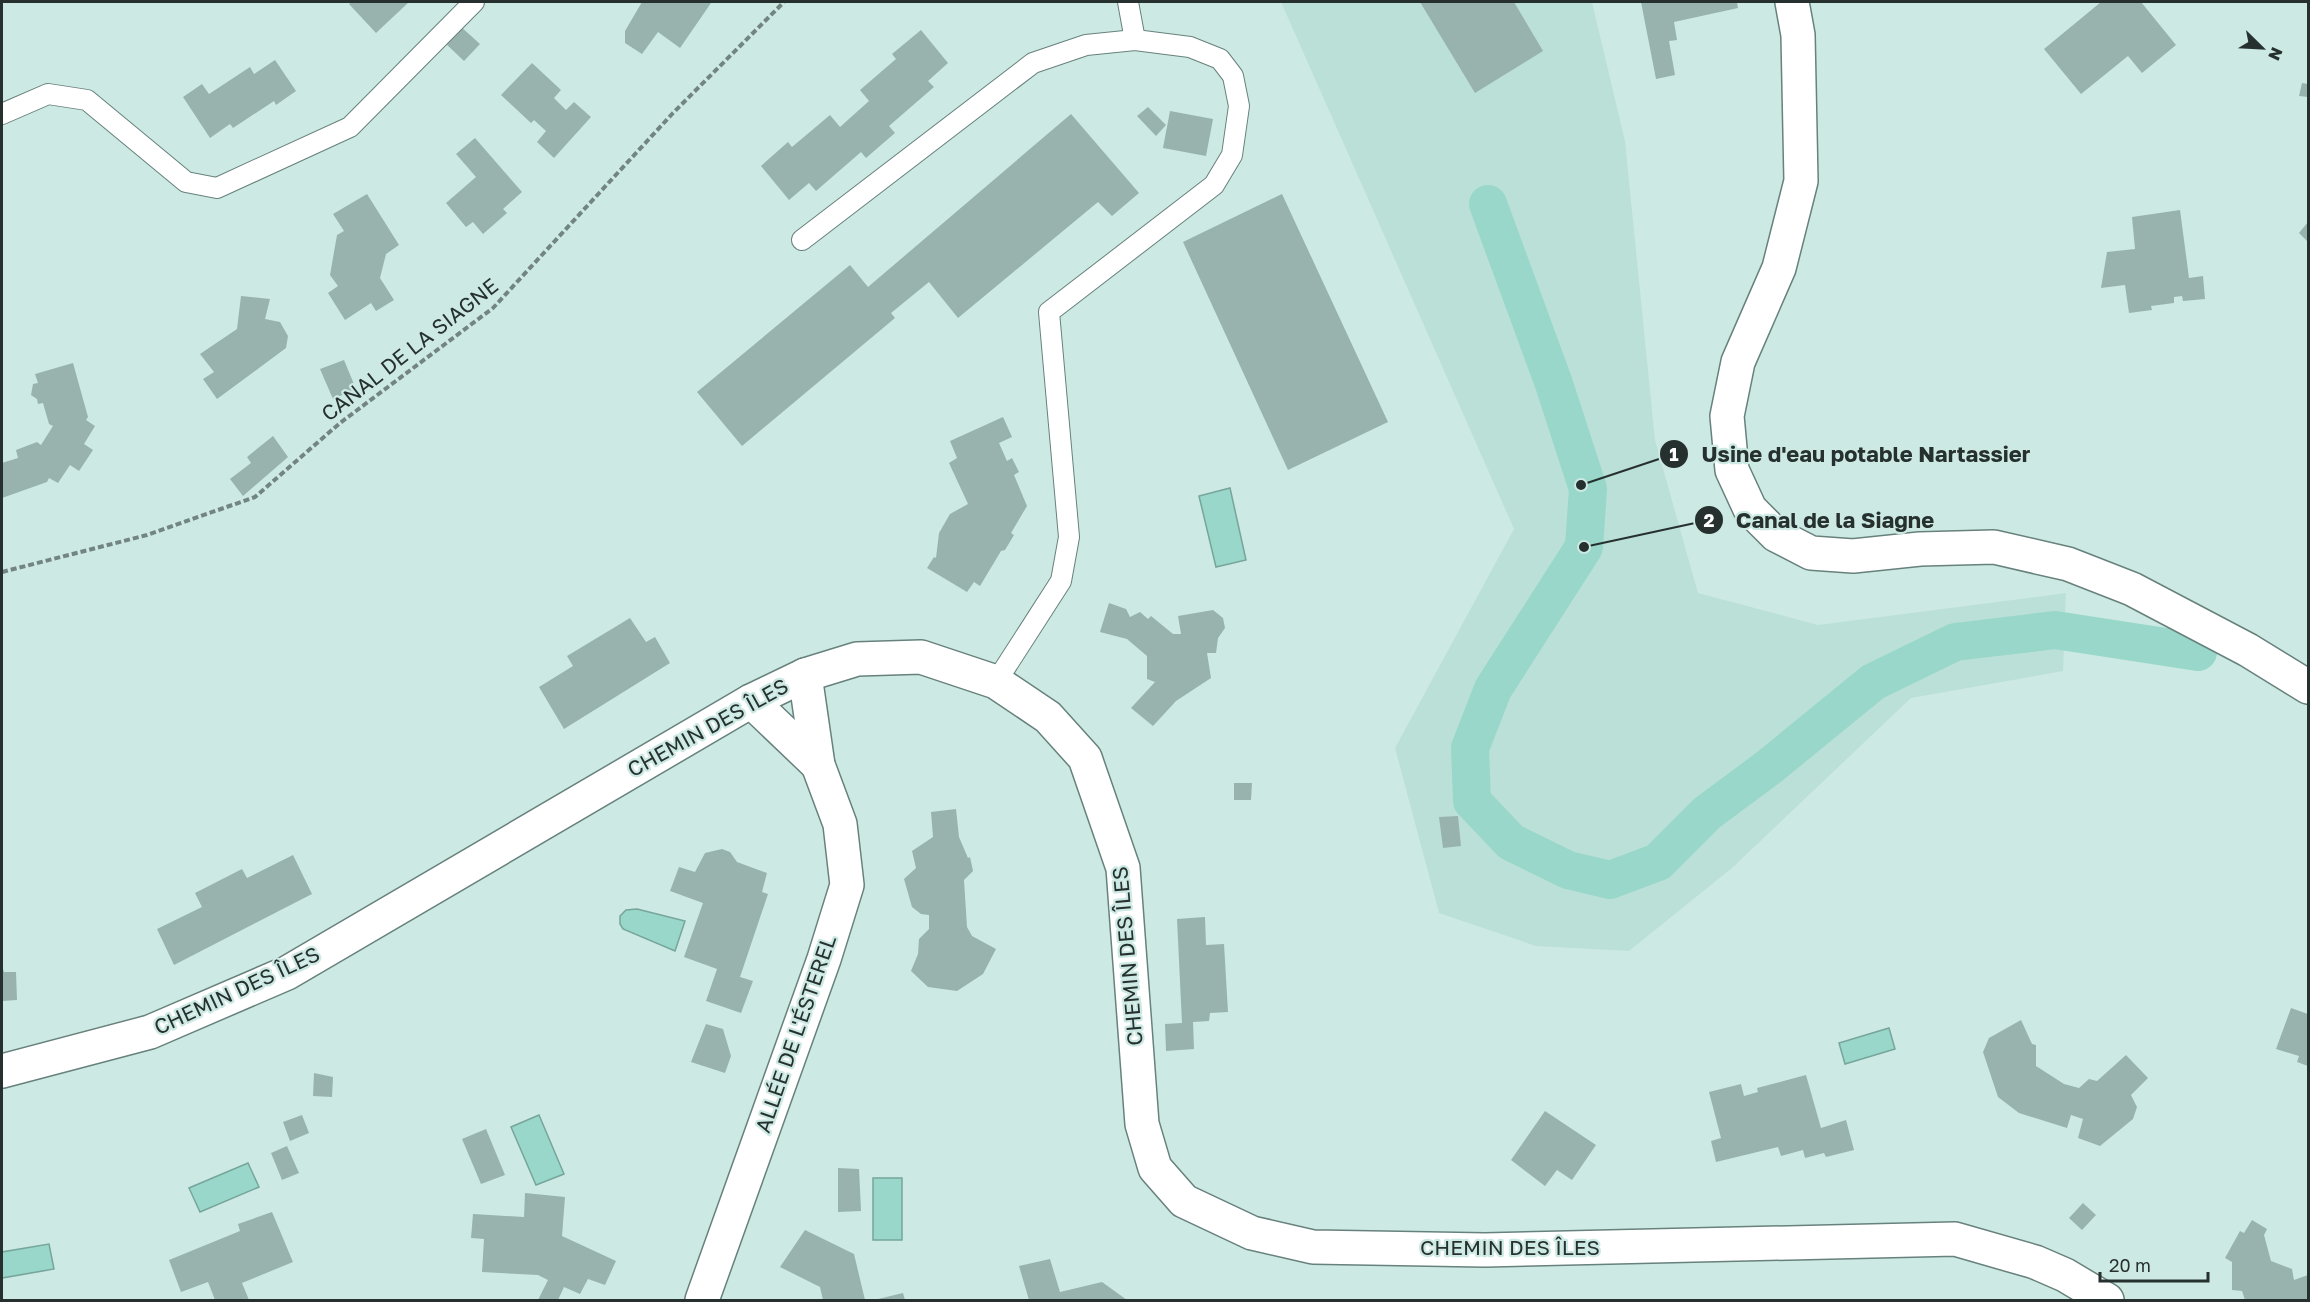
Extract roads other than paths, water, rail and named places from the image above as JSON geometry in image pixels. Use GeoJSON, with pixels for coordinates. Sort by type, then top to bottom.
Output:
{"type":"FeatureCollection","features":[{"type":"Feature","properties":{"kind":"street"},"geometry":{"type":"LineString","coordinates":[[1792,2],[1798,35],[1801,181],[1779,267],[1738,362],[1727,416],[1732,470],[1750,509],[1776,535],[1811,553],[1853,556],[1920,549],[1994,547],[2068,564],[2132,589],[2248,650],[2308,687]]}},
{"type":"Feature","properties":{"kind":"street","name":"CHEMIN DES ÎLES"},"geometry":{"type":"LineString","coordinates":[[2,1071],[150,1032],[287,973],[751,700],[805,675],[857,659],[921,657],[996,682],[1048,717],[1085,759],[1123,868],[1142,1124],[1155,1168],[1184,1201],[1252,1233],[1313,1247],[1485,1250],[1955,1239],[2035,1262],[2065,1275],[2107,1300]]}},
{"type":"Feature","properties":{"kind":"street","name":"ALLÉE DE L'ÉSTEREL"},"geometry":{"type":"LineString","coordinates":[[702,1300],[824,959],[847,885],[840,824],[818,765],[805,675]]}},
{"type":"Feature","properties":{"kind":"street","name":"ALLÉE DE L'ÉSTEREL"},"geometry":{"type":"LineString","coordinates":[[751,700],[818,765]]}},
{"type":"Feature","properties":{"kind":"lane"},"geometry":{"type":"LineString","coordinates":[[2,114],[48,94],[87,100],[186,182],[217,188],[350,127],[474,2]]}},
{"type":"Feature","properties":{"kind":"lane"},"geometry":{"type":"LineString","coordinates":[[1128,2],[1135,40]]}},
{"type":"Feature","properties":{"kind":"lane"},"geometry":{"type":"LineString","coordinates":[[802,240],[1033,63],[1086,45],[1135,40],[1190,47],[1220,60],[1233,76],[1239,106],[1232,155],[1214,185],[1049,312],[1069,537],[1060,581],[996,682]]}},
{"type":"Feature","properties":{"kind":"waterway","name":"CANAL DE LA SIAGNE"},"geometry":{"type":"LineString","coordinates":[[1488,204],[1554,384],[1588,489],[1584,547],[1493,689],[1470,748],[1472,801],[1511,842],[1568,870],[1610,880],[1658,862],[1707,813],[1769,767],[1873,682],[1955,642],[2055,630],[2198,652]]}},
{"type":"Feature","properties":{"kind":"place","name":"Usine d'eau potable Nartassier"},"geometry":{"type":"Point","coordinates":[1581,485]}},
{"type":"Feature","properties":{"kind":"place","name":"Canal de la Siagne"},"geometry":{"type":"Point","coordinates":[1584,547]}}]}
